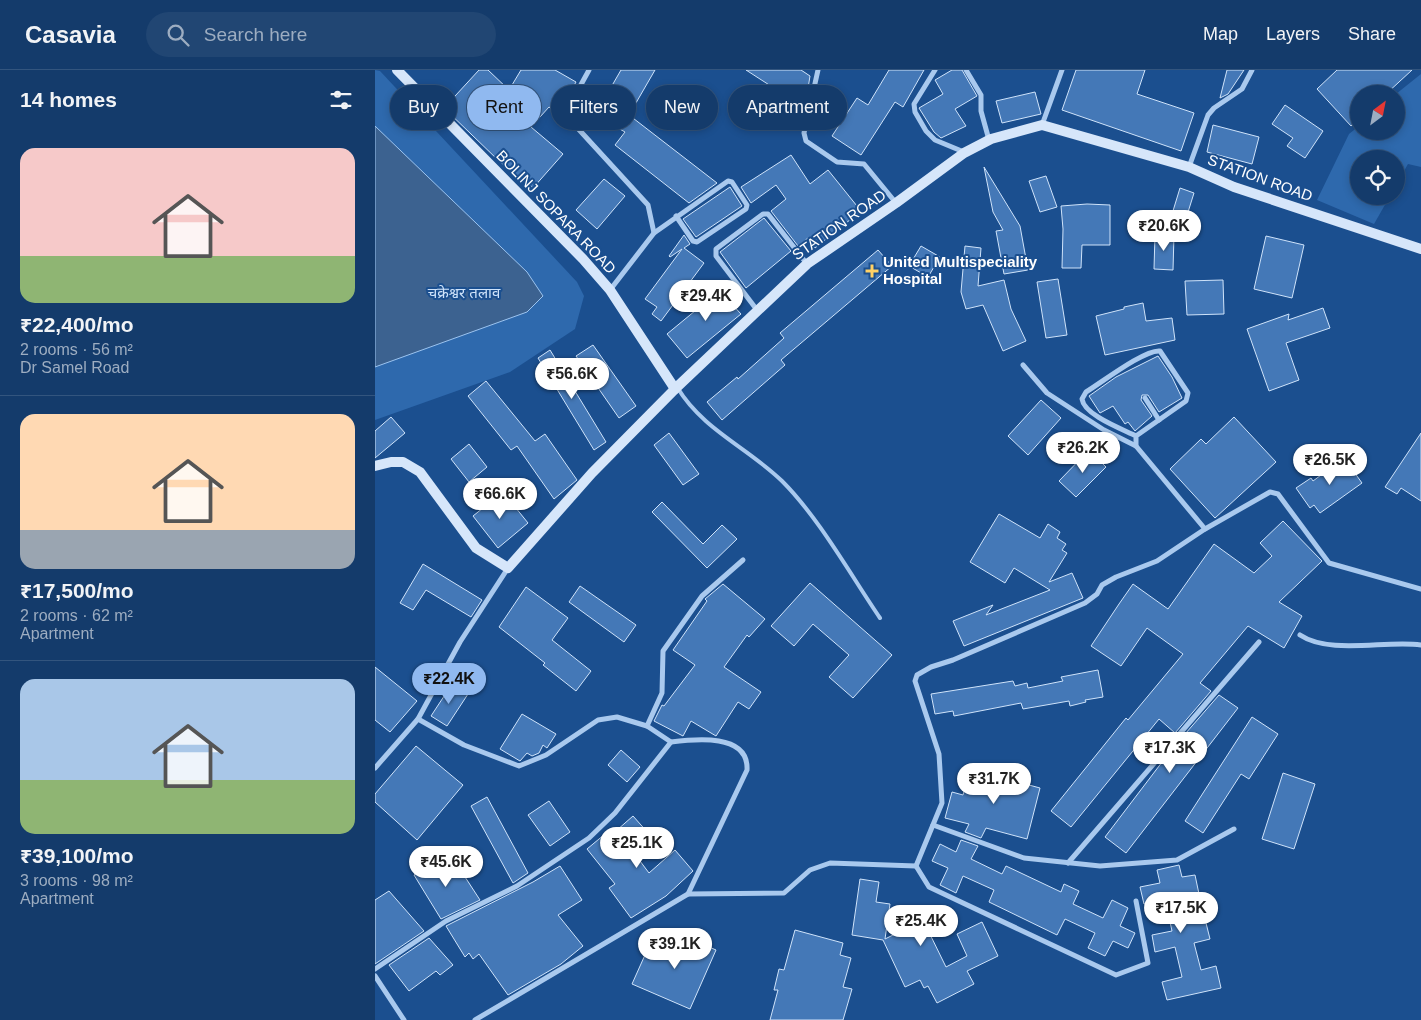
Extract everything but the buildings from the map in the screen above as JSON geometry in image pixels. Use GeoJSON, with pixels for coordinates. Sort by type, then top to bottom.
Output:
{"type":"FeatureCollection","features":[{"type":"Feature","properties":{"kind":"main road","name":"BOLINJ SOPARA ROAD"},"geometry":{"type":"LineString","coordinates":[[397,70],[583,259],[610,290],[676,388]]}},
{"type":"Feature","properties":{"kind":"main road","name":"STATION ROAD"},"geometry":{"type":"LineString","coordinates":[[508,568],[592,473],[676,388],[807,264],[896,204],[964,153],[989,140],[1042,125],[1189,167],[1234,187],[1421,249]]}},
{"type":"Feature","properties":{"kind":"main road"},"geometry":{"type":"LineString","coordinates":[[375,466],[391,462],[403,462],[420,472],[476,548],[508,568]]}},
{"type":"Feature","properties":{"kind":"street"},"geometry":{"type":"LineString","coordinates":[[589,70],[572,101],[573,122],[648,205],[655,232]]}},
{"type":"Feature","properties":{"kind":"street"},"geometry":{"type":"LineString","coordinates":[[818,70],[804,132],[806,141],[837,162],[864,164],[896,204]]}},
{"type":"Feature","properties":{"kind":"street"},"geometry":{"type":"LineString","coordinates":[[935,70],[914,104],[915,112],[926,131],[935,140],[964,153]]}},
{"type":"Feature","properties":{"kind":"street"},"geometry":{"type":"LineString","coordinates":[[966,70],[981,95],[982,116],[989,140]]}},
{"type":"Feature","properties":{"kind":"street"},"geometry":{"type":"LineString","coordinates":[[1042,125],[1061,70]]}},
{"type":"Feature","properties":{"kind":"street"},"geometry":{"type":"LineString","coordinates":[[1189,167],[1208,115],[1214,108],[1241,89],[1252,70]]}},
{"type":"Feature","properties":{"kind":"street"},"geometry":{"type":"LineString","coordinates":[[610,290],[655,232],[676,216],[728,181],[732,182],[747,205],[746,209],[697,242],[693,241],[676,216]]}},
{"type":"Feature","properties":{"kind":"street"},"geometry":{"type":"LineString","coordinates":[[757,311],[716,256],[716,249],[763,214],[769,214],[807,264]]}},
{"type":"Feature","properties":{"kind":"street"},"geometry":{"type":"LineString","coordinates":[[1155,350],[1160,351],[1188,393],[1186,401],[1136,436],[1091,413],[1083,405],[1082,399],[1086,392],[1155,350]]}},
{"type":"Feature","properties":{"kind":"street"},"geometry":{"type":"LineString","coordinates":[[1023,365],[1047,393],[1104,430],[1136,446],[1205,529]]}},
{"type":"Feature","properties":{"kind":"street"},"geometry":{"type":"LineString","coordinates":[[1145,398],[1159,420]]}},
{"type":"Feature","properties":{"kind":"street"},"geometry":{"type":"LineString","coordinates":[[1136,436],[1136,446]]}},
{"type":"Feature","properties":{"kind":"street"},"geometry":{"type":"LineString","coordinates":[[916,866],[942,802],[939,754],[915,681],[917,675],[931,667],[953,660],[1085,603],[1097,594],[1103,585],[1116,577],[1157,561],[1205,529],[1270,492],[1278,494],[1329,563],[1421,589]]}},
{"type":"Feature","properties":{"kind":"street"},"geometry":{"type":"LineString","coordinates":[[647,726],[662,693],[663,652],[702,596],[743,560]]}},
{"type":"Feature","properties":{"kind":"street"},"geometry":{"type":"LineString","coordinates":[[375,768],[417,718],[461,642],[508,568]]}},
{"type":"Feature","properties":{"kind":"street"},"geometry":{"type":"LineString","coordinates":[[1300,635],[1308,640],[1338,644],[1421,645]]}},
{"type":"Feature","properties":{"kind":"street"},"geometry":{"type":"LineString","coordinates":[[1068,863],[1259,642]]}},
{"type":"Feature","properties":{"kind":"street"},"geometry":{"type":"LineString","coordinates":[[417,718],[464,745],[519,766],[546,755],[598,720],[617,717],[647,726],[671,742],[708,738],[724,742],[741,751],[747,760],[747,770],[688,894]]}},
{"type":"Feature","properties":{"kind":"street"},"geometry":{"type":"LineString","coordinates":[[375,969],[446,921],[517,886],[589,838],[615,813],[671,742]]}},
{"type":"Feature","properties":{"kind":"street"},"geometry":{"type":"LineString","coordinates":[[933,824],[1024,858],[1099,866],[1177,860],[1234,829]]}},
{"type":"Feature","properties":{"kind":"street"},"geometry":{"type":"LineString","coordinates":[[475,1020],[688,894],[784,893],[810,870],[830,862],[916,866]]}},
{"type":"Feature","properties":{"kind":"street"},"geometry":{"type":"LineString","coordinates":[[916,866],[929,887],[1116,975],[1148,963],[1136,902]]}},
{"type":"Feature","properties":{"kind":"street"},"geometry":{"type":"LineString","coordinates":[[375,976],[404,1020]]}},
{"type":"Feature","properties":{"kind":"lane"},"geometry":{"type":"LineString","coordinates":[[676,388],[688,406],[713,429],[748,453],[782,481],[807,511],[880,618]]}},
{"type":"Feature","properties":{"kind":"green space","name":"चक्रेश्वर तलाव"},"geometry":{"type":"Polygon","coordinates":[[[375,70],[380,71],[393,85],[390,85],[390,130],[435,130],[577,282],[584,296],[575,329],[510,372],[375,420],[375,70]]]}},
{"type":"Feature","properties":{"kind":"green space"},"geometry":{"type":"Polygon","coordinates":[[[1421,74],[1421,167],[1408,164],[1405,169],[1405,150],[1350,150],[1350,205],[1385,205],[1374,224],[1317,200],[1350,133],[1350,140],[1405,140],[1405,87],[1421,74]]]}},
{"type":"Feature","properties":{"kind":"shaded area"},"geometry":{"type":"Polygon","coordinates":[[[375,126],[527,272],[543,296],[527,312],[375,367],[375,126]]]}},
{"type":"Feature","properties":{"kind":"place","name":"United Multispeciality Hospital"},"geometry":{"type":"Point","coordinates":[872,271]}}]}
